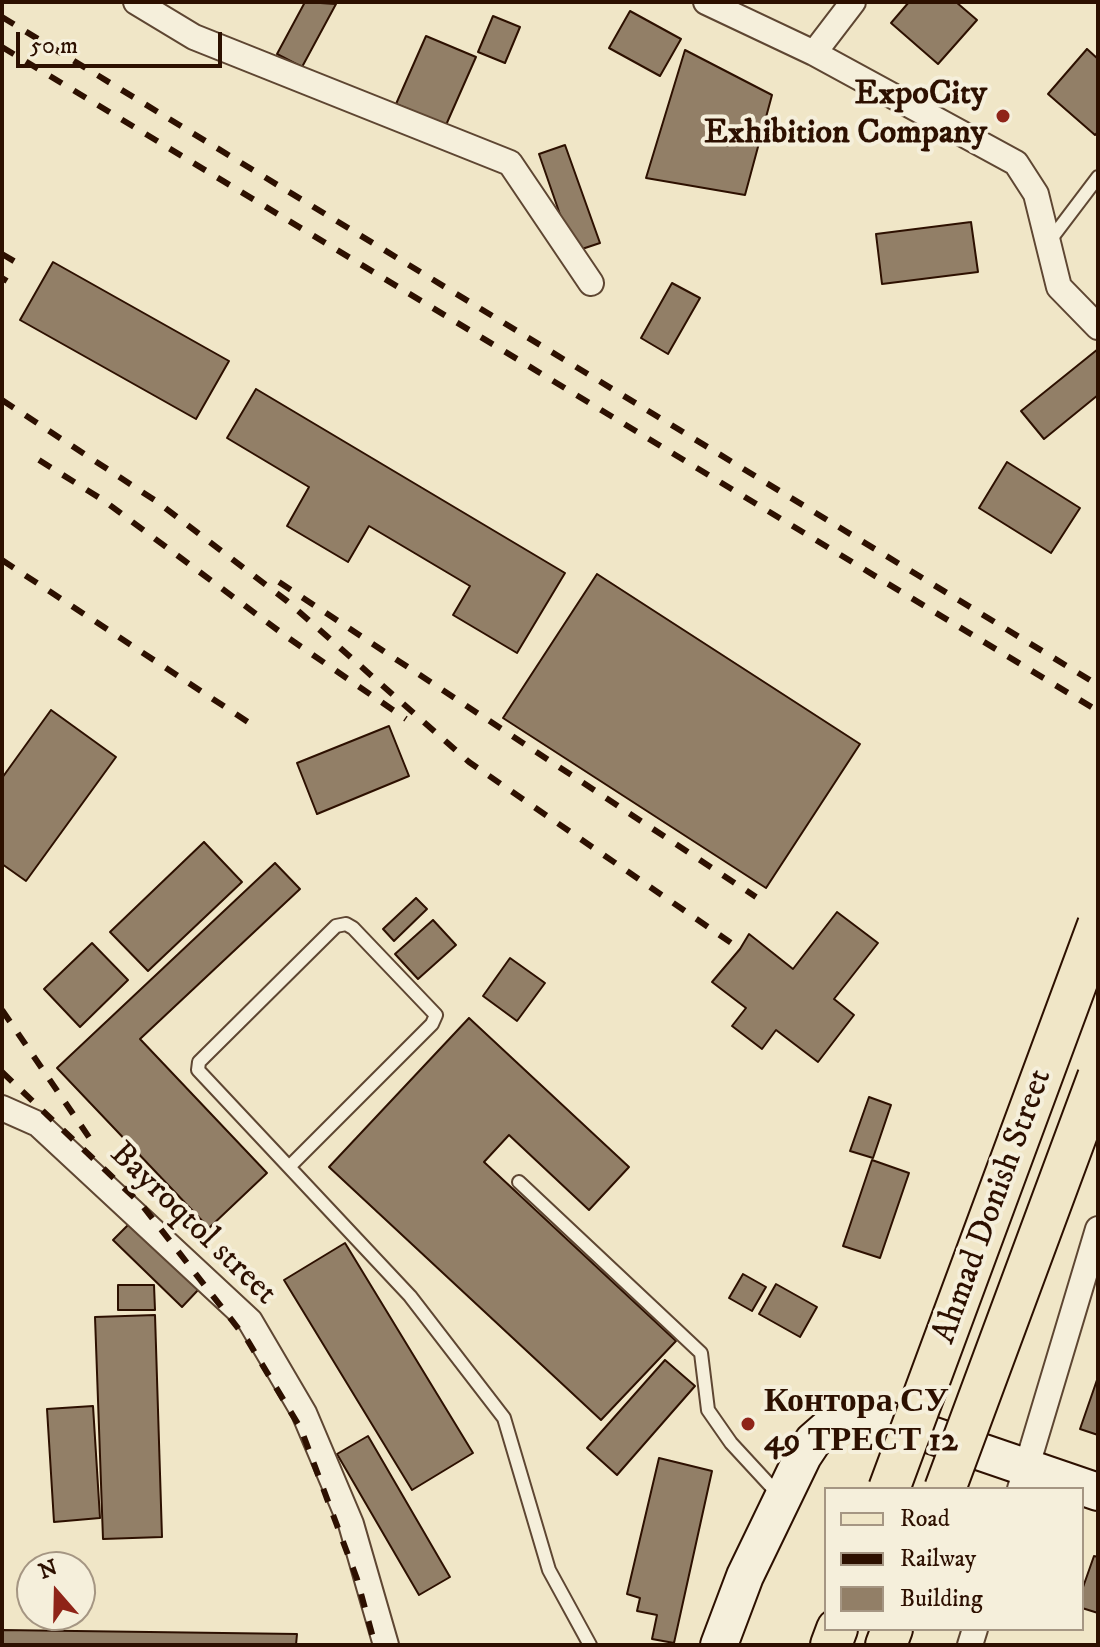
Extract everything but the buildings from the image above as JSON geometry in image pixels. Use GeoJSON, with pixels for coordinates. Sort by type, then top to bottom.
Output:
{"type":"FeatureCollection","features":[{"type":"Feature","properties":{"kind":"main road","name":"Ahmad Donish Street"},"geometry":{"type":"LineString","coordinates":[[890,1487],[1098,925]]}},
{"type":"Feature","properties":{"kind":"main road","name":"Ahmad Donish Street"},"geometry":{"type":"LineString","coordinates":[[946,1487],[1098,1077]]}},
{"type":"Feature","properties":{"kind":"street"},"geometry":{"type":"LineString","coordinates":[[136,2],[194,37],[510,163],[591,283]]}},
{"type":"Feature","properties":{"kind":"street"},"geometry":{"type":"LineString","coordinates":[[706,2],[814,53],[1016,163],[1036,194],[1059,287],[1098,327]]}},
{"type":"Feature","properties":{"kind":"street"},"geometry":{"type":"LineString","coordinates":[[814,53],[853,2]]}},
{"type":"Feature","properties":{"kind":"street","name":"Bayroqtol street"},"geometry":{"type":"LineString","coordinates":[[2,1108],[38,1124],[250,1321],[304,1413],[346,1510],[386,1645]]}},
{"type":"Feature","properties":{"kind":"street"},"geometry":{"type":"LineString","coordinates":[[1024,1478],[1098,1229]]}},
{"type":"Feature","properties":{"kind":"street"},"geometry":{"type":"LineString","coordinates":[[719,1645],[745,1576],[781,1497],[813,1441],[846,1417],[864,1412],[1024,1478],[1072,1487]]}},
{"type":"Feature","properties":{"kind":"lane"},"geometry":{"type":"LineString","coordinates":[[1048,243],[1098,177]]}},
{"type":"Feature","properties":{"kind":"lane"},"geometry":{"type":"LineString","coordinates":[[289,1167],[432,1024],[436,1015],[346,924],[336,926],[199,1062],[198,1070],[410,1296],[504,1418],[549,1570],[590,1645]]}},
{"type":"Feature","properties":{"kind":"lane"},"geometry":{"type":"LineString","coordinates":[[519,1182],[701,1353],[708,1410],[731,1443],[781,1497]]}},
{"type":"Feature","properties":{"kind":"railway"},"geometry":{"type":"LineString","coordinates":[[2,17],[1098,685]]}},
{"type":"Feature","properties":{"kind":"railway"},"geometry":{"type":"LineString","coordinates":[[2,47],[1098,711]]}},
{"type":"Feature","properties":{"kind":"railway"},"geometry":{"type":"LineString","coordinates":[[2,254],[19,264]]}},
{"type":"Feature","properties":{"kind":"railway"},"geometry":{"type":"LineString","coordinates":[[2,278],[7,281]]}},
{"type":"Feature","properties":{"kind":"railway"},"geometry":{"type":"LineString","coordinates":[[2,400],[156,501],[287,601],[469,762],[740,949]]}},
{"type":"Feature","properties":{"kind":"railway"},"geometry":{"type":"LineString","coordinates":[[39,460],[103,500],[287,637],[406,719]]}},
{"type":"Feature","properties":{"kind":"railway"},"geometry":{"type":"LineString","coordinates":[[2,560],[257,728]]}},
{"type":"Feature","properties":{"kind":"railway"},"geometry":{"type":"LineString","coordinates":[[279,582],[756,897]]}},
{"type":"Feature","properties":{"kind":"railway"},"geometry":{"type":"LineString","coordinates":[[2,1010],[95,1146]]}},
{"type":"Feature","properties":{"kind":"railway"},"geometry":{"type":"LineString","coordinates":[[2,1072],[142,1205],[248,1341],[301,1429],[357,1579],[375,1645]]}},
{"type":"Feature","properties":{"kind":"place","name":"ExpoCity Exhibition Company"},"geometry":{"type":"Point","coordinates":[1003,116]}},
{"type":"Feature","properties":{"kind":"place","name":"Контора СУ 49 ТРЕСТ 12"},"geometry":{"type":"Point","coordinates":[748,1424]}}]}
